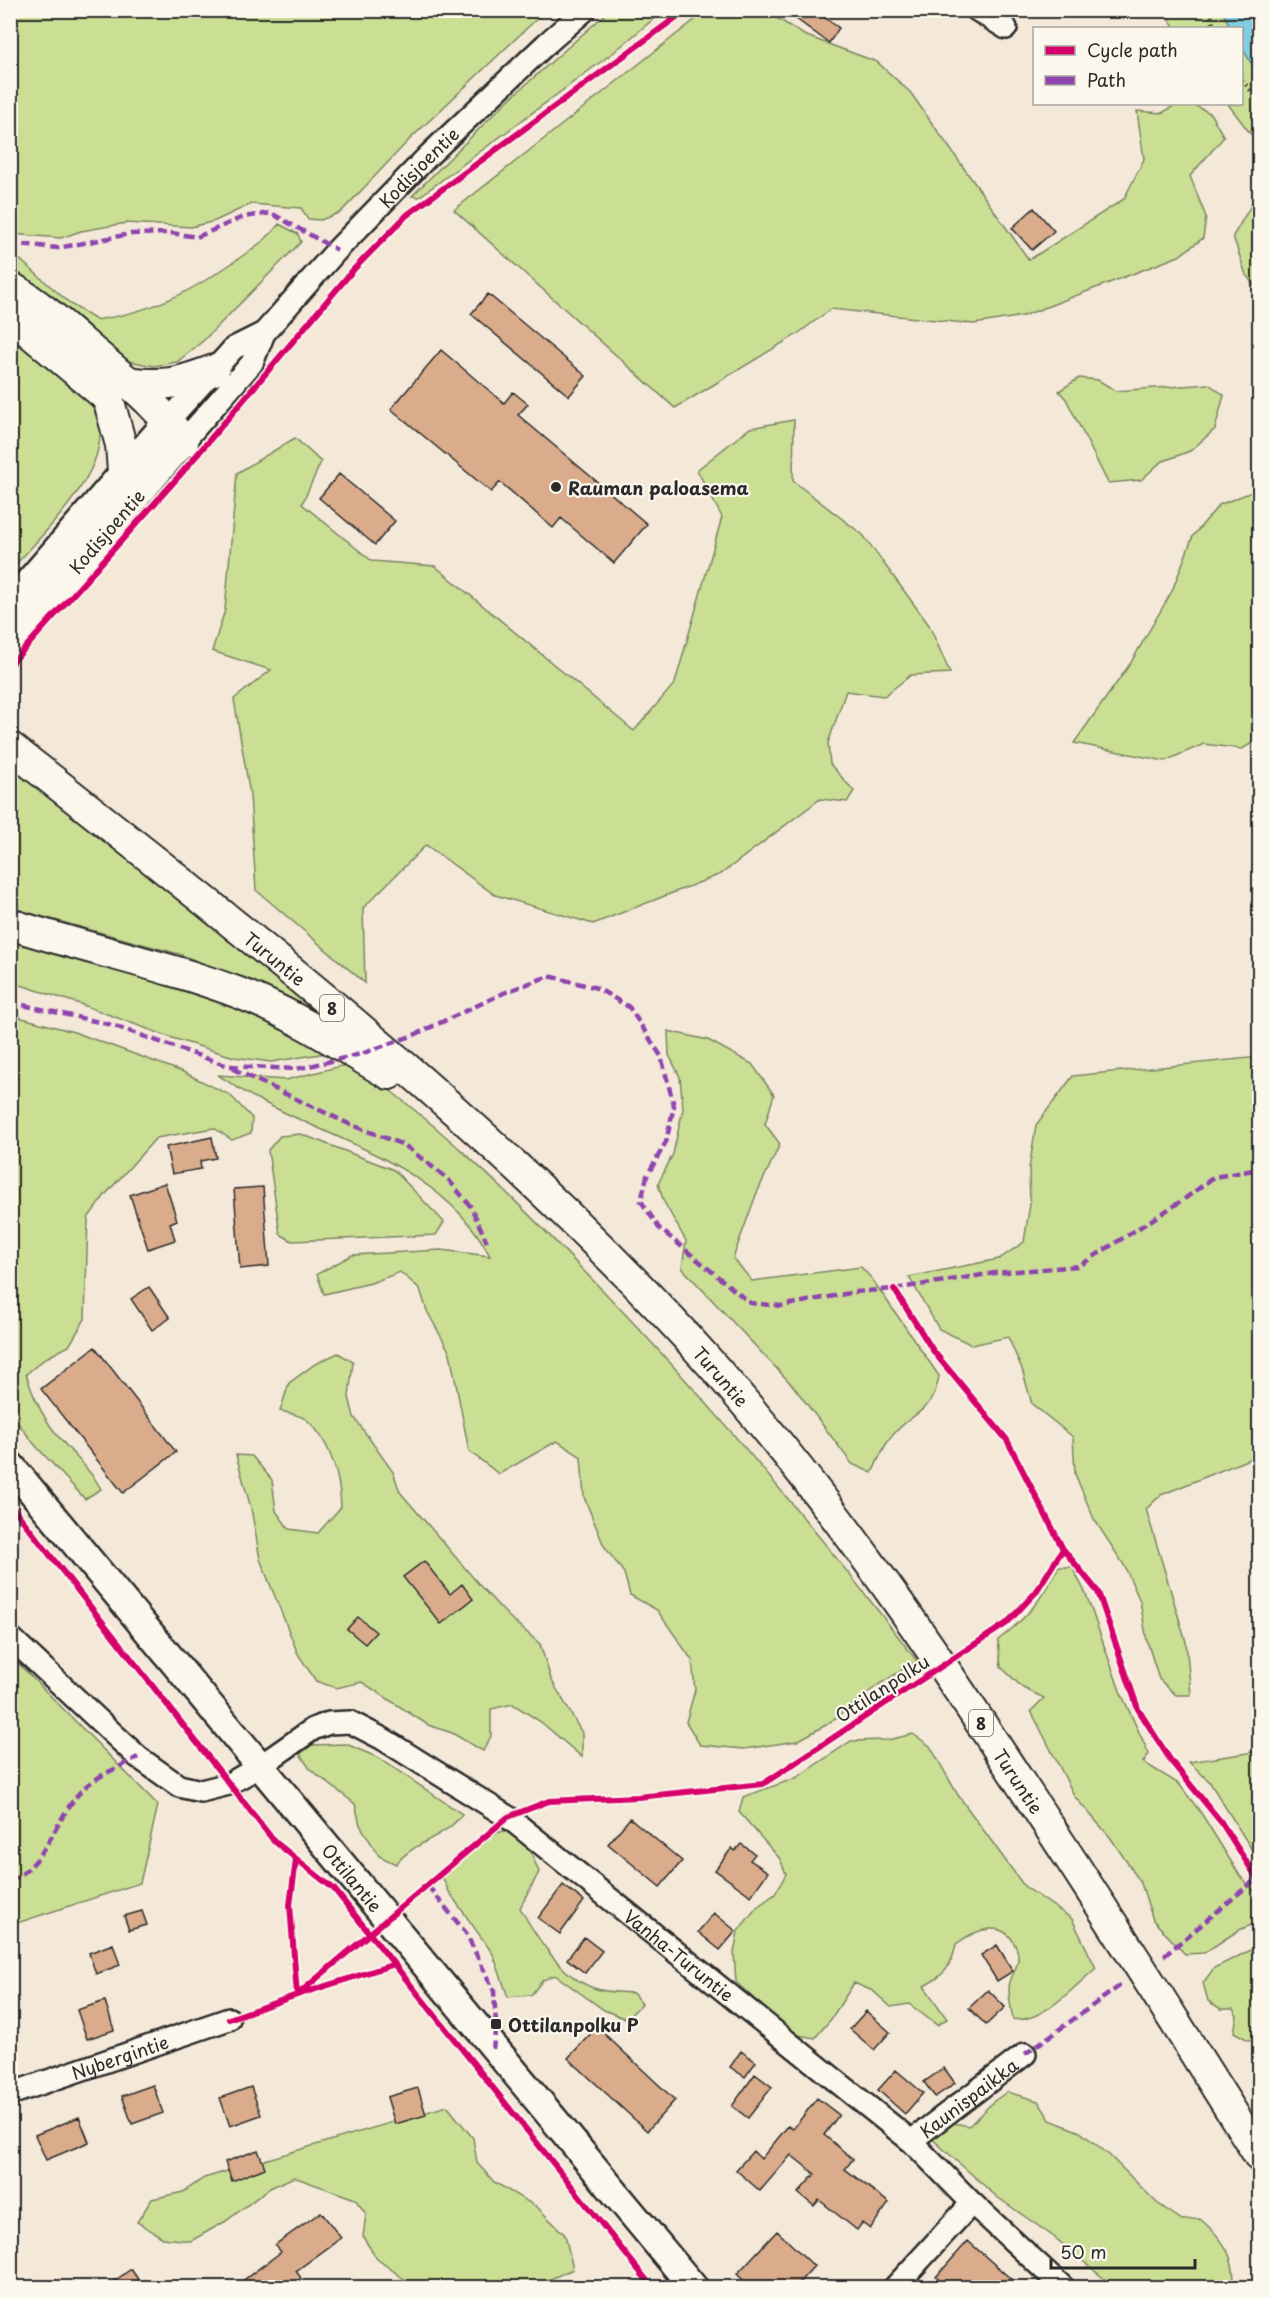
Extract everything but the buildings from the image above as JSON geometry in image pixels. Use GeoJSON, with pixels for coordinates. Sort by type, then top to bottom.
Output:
{"type":"FeatureCollection","features":[{"type":"Feature","properties":{"kind":"highway"},"geometry":{"type":"LineString","coordinates":[[10,287],[52,316],[118,390],[118,430],[123,471]]}},
{"type":"Feature","properties":{"kind":"highway"},"geometry":{"type":"LineString","coordinates":[[10,316],[118,390],[170,431]]}},
{"type":"Feature","properties":{"kind":"highway"},"geometry":{"type":"LineString","coordinates":[[118,390],[178,383],[214,370]]}},
{"type":"Feature","properties":{"kind":"highway","name":"Turuntie"},"geometry":{"type":"LineString","coordinates":[[10,747],[208,902],[457,1113],[630,1276],[713,1366],[807,1476],[980,1720],[1136,1959],[1260,2157]]}},
{"type":"Feature","properties":{"kind":"highway"},"geometry":{"type":"LineString","coordinates":[[10,924],[171,969],[242,994],[318,1032],[457,1113]]}},
{"type":"Feature","properties":{"kind":"main road","name":"Kodisjoentie"},"geometry":{"type":"LineString","coordinates":[[10,604],[123,471],[170,431]]}},
{"type":"Feature","properties":{"kind":"main road","name":"Kodisjoentie"},"geometry":{"type":"LineString","coordinates":[[10,642],[170,431]]}},
{"type":"Feature","properties":{"kind":"main road","name":"Ottilantie"},"geometry":{"type":"LineString","coordinates":[[10,1465],[694,2288]]}},
{"type":"Feature","properties":{"kind":"street","name":"Kodisjoentie"},"geometry":{"type":"LineString","coordinates":[[170,431],[252,363],[264,333],[337,250],[429,155],[585,10]]}},
{"type":"Feature","properties":{"kind":"street"},"geometry":{"type":"LineString","coordinates":[[977,10],[1006,28]]}},
{"type":"Feature","properties":{"kind":"street","name":"Kodisjoentie"},"geometry":{"type":"LineString","coordinates":[[170,431],[214,370],[234,348],[264,333]]}},
{"type":"Feature","properties":{"kind":"street","name":"Vanha-Turuntie"},"geometry":{"type":"LineString","coordinates":[[10,1636],[138,1757],[179,1786],[201,1791],[229,1784],[314,1729],[328,1723],[350,1722],[383,1739],[508,1817],[911,2141],[972,2203],[1064,2288]]}},
{"type":"Feature","properties":{"kind":"street","name":"Nybergintie"},"geometry":{"type":"LineString","coordinates":[[10,2094],[229,2019]]}},
{"type":"Feature","properties":{"kind":"street","name":"Kaunispaikka"},"geometry":{"type":"LineString","coordinates":[[911,2141],[1025,2054]]}},
{"type":"Feature","properties":{"kind":"street"},"geometry":{"type":"LineString","coordinates":[[894,2288],[972,2203]]}},
{"type":"Feature","properties":{"kind":"path"},"geometry":{"type":"LineString","coordinates":[[1210,10],[1214,27]]}},
{"type":"Feature","properties":{"kind":"path"},"geometry":{"type":"LineString","coordinates":[[1243,81],[1260,102]]}},
{"type":"Feature","properties":{"kind":"green space"},"geometry":{"type":"Polygon","coordinates":[[[610,10],[663,11],[614,52],[419,197],[412,196],[505,103],[610,10]]]}},
{"type":"Feature","properties":{"kind":"green space"},"geometry":{"type":"Polygon","coordinates":[[[10,11],[545,11],[409,140],[341,212],[321,220],[308,219],[301,208],[251,204],[215,221],[191,227],[127,223],[81,231],[61,238],[11,234],[10,11]]]}},
{"type":"Feature","properties":{"kind":"green space"},"geometry":{"type":"Polygon","coordinates":[[[706,11],[766,11],[804,35],[877,62],[910,92],[1029,260],[1124,199],[1144,159],[1137,111],[1162,113],[1175,105],[1194,105],[1210,113],[1224,137],[1190,176],[1206,217],[1203,238],[1179,256],[1023,316],[974,324],[831,309],[796,335],[675,408],[454,210],[706,11]]]}},
{"type":"Feature","properties":{"kind":"green space"},"geometry":{"type":"Polygon","coordinates":[[[1164,11],[1222,11],[1230,27],[1174,27],[1164,11]]]}},
{"type":"Feature","properties":{"kind":"green space"},"geometry":{"type":"Polygon","coordinates":[[[1243,49],[1259,77],[1259,145],[1229,105],[1243,105],[1243,49]]]}},
{"type":"Feature","properties":{"kind":"green space"},"geometry":{"type":"Polygon","coordinates":[[[1259,192],[1259,292],[1246,275],[1233,236],[1259,192]]]}},
{"type":"Feature","properties":{"kind":"green space"},"geometry":{"type":"Polygon","coordinates":[[[279,224],[298,234],[301,242],[203,341],[177,362],[154,366],[128,361],[11,273],[10,251],[72,305],[96,320],[137,311],[173,298],[207,280],[257,246],[279,224]]]}},
{"type":"Feature","properties":{"kind":"green space"},"geometry":{"type":"Polygon","coordinates":[[[11,331],[63,374],[90,403],[99,424],[99,447],[91,470],[77,493],[11,570],[11,331]]]}},
{"type":"Feature","properties":{"kind":"green space"},"geometry":{"type":"Polygon","coordinates":[[[1079,378],[1098,380],[1116,391],[1209,384],[1224,395],[1215,429],[1190,451],[1161,462],[1141,480],[1108,483],[1066,399],[1059,391],[1079,378]]]}},
{"type":"Feature","properties":{"kind":"green space"},"geometry":{"type":"Polygon","coordinates":[[[794,420],[793,481],[863,535],[929,625],[950,673],[911,675],[884,696],[846,691],[828,743],[830,764],[854,791],[847,802],[820,799],[721,874],[593,924],[495,895],[426,845],[363,908],[365,983],[256,890],[250,795],[234,699],[271,670],[212,651],[225,610],[237,473],[295,438],[321,462],[302,504],[372,561],[435,566],[634,731],[675,683],[722,517],[697,470],[750,428],[794,420]]]}},
{"type":"Feature","properties":{"kind":"green space"},"geometry":{"type":"Polygon","coordinates":[[[1259,489],[1259,739],[1242,749],[1204,744],[1165,761],[1074,743],[1130,664],[1172,591],[1193,536],[1219,505],[1259,489]]]}},
{"type":"Feature","properties":{"kind":"green space"},"geometry":{"type":"Polygon","coordinates":[[[11,764],[325,1019],[243,979],[179,954],[11,908],[11,764]]]}},
{"type":"Feature","properties":{"kind":"green space"},"geometry":{"type":"Polygon","coordinates":[[[10,935],[219,995],[326,1053],[271,1062],[234,1057],[11,982],[10,935]]]}},
{"type":"Feature","properties":{"kind":"green space"},"geometry":{"type":"Polygon","coordinates":[[[11,1015],[74,1032],[183,1072],[230,1095],[252,1118],[251,1133],[232,1140],[214,1128],[156,1138],[105,1195],[88,1218],[85,1319],[69,1346],[46,1358],[26,1374],[45,1419],[101,1489],[85,1499],[35,1445],[11,1414],[11,1015]]]}},
{"type":"Feature","properties":{"kind":"green space"},"geometry":{"type":"Polygon","coordinates":[[[668,1031],[708,1040],[752,1064],[774,1095],[765,1124],[780,1144],[756,1195],[733,1258],[752,1281],[861,1267],[872,1279],[939,1376],[936,1389],[927,1406],[899,1428],[889,1440],[872,1473],[852,1464],[794,1387],[682,1268],[686,1241],[664,1202],[658,1184],[673,1154],[683,1109],[680,1077],[669,1055],[668,1031]]]}},
{"type":"Feature","properties":{"kind":"green space"},"geometry":{"type":"Polygon","coordinates":[[[1259,1057],[1259,1455],[1161,1495],[1146,1509],[1186,1642],[1191,1695],[1176,1695],[1159,1679],[1147,1641],[1140,1601],[1124,1565],[1094,1519],[1075,1474],[1073,1437],[1032,1404],[1022,1369],[1008,1337],[972,1345],[939,1329],[909,1277],[999,1259],[1024,1242],[1030,1204],[1029,1169],[1036,1125],[1073,1076],[1259,1057]]]}},
{"type":"Feature","properties":{"kind":"green space"},"geometry":{"type":"Polygon","coordinates":[[[353,1063],[415,1110],[472,1160],[627,1316],[756,1460],[917,1661],[878,1685],[826,1725],[797,1741],[744,1749],[700,1745],[686,1722],[695,1690],[692,1660],[657,1610],[630,1595],[624,1573],[604,1546],[584,1497],[581,1457],[557,1441],[499,1474],[469,1451],[450,1353],[427,1311],[420,1289],[400,1272],[371,1283],[324,1294],[317,1274],[352,1255],[441,1250],[490,1256],[471,1226],[447,1201],[419,1180],[389,1162],[255,1098],[218,1075],[286,1080],[353,1063]]]}},
{"type":"Feature","properties":{"kind":"green space"},"geometry":{"type":"Polygon","coordinates":[[[301,1134],[394,1170],[444,1222],[436,1235],[292,1241],[280,1234],[268,1150],[280,1136],[301,1134]]]}},
{"type":"Feature","properties":{"kind":"green space"},"geometry":{"type":"Polygon","coordinates":[[[338,1353],[353,1362],[349,1397],[354,1417],[393,1472],[400,1492],[482,1588],[508,1616],[540,1644],[551,1679],[582,1733],[582,1757],[541,1722],[513,1704],[491,1709],[491,1736],[483,1751],[452,1733],[428,1725],[362,1682],[336,1688],[316,1681],[298,1654],[260,1559],[251,1508],[236,1455],[252,1456],[272,1480],[276,1511],[289,1529],[318,1533],[341,1507],[339,1484],[333,1460],[322,1438],[307,1420],[280,1411],[289,1383],[315,1364],[338,1353]]]}},
{"type":"Feature","properties":{"kind":"green space"},"geometry":{"type":"Polygon","coordinates":[[[1059,1567],[1072,1567],[1086,1594],[1120,1691],[1149,1754],[1143,1762],[1179,1784],[1201,1813],[1240,1876],[1259,1896],[1259,1922],[1239,1930],[1204,1953],[1185,1954],[1153,1920],[1141,1883],[1110,1837],[1075,1797],[1031,1711],[1044,1698],[1023,1688],[1001,1667],[998,1640],[1018,1624],[1033,1607],[1059,1567]]]}},
{"type":"Feature","properties":{"kind":"green space"},"geometry":{"type":"Polygon","coordinates":[[[11,1656],[158,1805],[140,1883],[11,1925],[11,1656]]]}},
{"type":"Feature","properties":{"kind":"green space"},"geometry":{"type":"Polygon","coordinates":[[[913,1734],[930,1746],[958,1795],[1024,1886],[1072,1919],[1096,1968],[1046,2010],[1035,2016],[1013,2019],[1009,1986],[1017,1963],[1017,1950],[1006,1933],[990,1929],[972,1934],[956,1944],[946,1970],[924,1986],[947,2019],[937,2025],[909,2004],[891,2007],[873,1991],[854,1983],[831,2019],[815,2038],[791,2034],[736,1982],[734,1953],[738,1931],[757,1907],[775,1894],[786,1874],[780,1859],[739,1812],[743,1797],[796,1778],[851,1741],[888,1740],[913,1734]]]}},
{"type":"Feature","properties":{"kind":"green space"},"geometry":{"type":"Polygon","coordinates":[[[346,1744],[379,1758],[462,1814],[456,1822],[403,1856],[396,1864],[379,1856],[360,1825],[355,1804],[310,1769],[300,1754],[312,1745],[346,1744]]]}},
{"type":"Feature","properties":{"kind":"green space"},"geometry":{"type":"Polygon","coordinates":[[[1259,1749],[1259,1861],[1209,1781],[1189,1762],[1248,1753],[1259,1749]]]}},
{"type":"Feature","properties":{"kind":"green space"},"geometry":{"type":"Polygon","coordinates":[[[510,1829],[530,1850],[539,1872],[520,1908],[526,1919],[550,1954],[569,1974],[601,1990],[633,1993],[642,2004],[626,2019],[604,2010],[555,1975],[543,1980],[531,1995],[508,1997],[493,1954],[449,1892],[442,1876],[494,1834],[510,1829]]]}},
{"type":"Feature","properties":{"kind":"green space"},"geometry":{"type":"Polygon","coordinates":[[[1259,1946],[1259,2040],[1248,2040],[1234,2032],[1237,2016],[1233,2009],[1221,2009],[1208,2001],[1203,1983],[1214,1968],[1259,1946]]]}},
{"type":"Feature","properties":{"kind":"green space"},"geometry":{"type":"Polygon","coordinates":[[[1007,2092],[1038,2101],[1050,2120],[1080,2132],[1107,2153],[1157,2203],[1182,2220],[1200,2219],[1222,2241],[1230,2257],[1234,2287],[1114,2287],[1054,2237],[997,2197],[921,2129],[949,2122],[969,2126],[994,2101],[1007,2092]]]}},
{"type":"Feature","properties":{"kind":"green space"},"geometry":{"type":"Polygon","coordinates":[[[447,2106],[473,2138],[477,2163],[494,2182],[537,2207],[565,2235],[573,2269],[548,2280],[517,2287],[415,2287],[377,2259],[363,2237],[366,2214],[355,2199],[294,2177],[270,2188],[226,2221],[191,2241],[163,2238],[137,2222],[152,2199],[183,2192],[204,2178],[447,2106]]]}},
{"type":"Feature","properties":{"kind":"water"},"geometry":{"type":"Polygon","coordinates":[[[1222,11],[1259,11],[1259,77],[1243,49],[1243,27],[1230,27],[1222,11]]]}},
{"type":"Feature","properties":{"kind":"marked path"},"geometry":{"type":"LineString","coordinates":[[10,243],[58,248],[130,234],[171,233],[197,237],[243,217],[271,213],[337,250]]}},
{"type":"Feature","properties":{"kind":"marked path"},"geometry":{"type":"LineString","coordinates":[[10,1002],[112,1025],[228,1066],[297,1069],[361,1054],[414,1035],[506,992],[549,976],[597,988],[629,1007],[661,1056],[674,1106],[666,1142],[647,1176],[641,1201],[659,1228],[750,1303],[781,1306],[855,1292],[894,1289],[995,1273],[1079,1266],[1183,1200],[1214,1177],[1260,1169]]}},
{"type":"Feature","properties":{"kind":"marked path"},"geometry":{"type":"LineString","coordinates":[[233,1069],[349,1124],[404,1145],[448,1179],[471,1207],[487,1242]]}},
{"type":"Feature","properties":{"kind":"marked path"},"geometry":{"type":"LineString","coordinates":[[10,1881],[34,1863],[66,1811],[85,1787],[138,1757]]}},
{"type":"Feature","properties":{"kind":"marked path"},"geometry":{"type":"LineString","coordinates":[[1164,1956],[1256,1879]]}},
{"type":"Feature","properties":{"kind":"marked path"},"geometry":{"type":"LineString","coordinates":[[428,1886],[466,1933],[494,1991],[496,2024],[493,2049]]}},
{"type":"Feature","properties":{"kind":"marked path"},"geometry":{"type":"LineString","coordinates":[[1025,2054],[1121,1985]]}},
{"type":"Feature","properties":{"kind":"cycle path"},"geometry":{"type":"LineString","coordinates":[[10,665],[180,475],[354,269],[407,215],[686,10]]}},
{"type":"Feature","properties":{"kind":"cycle path","name":"Ottilanpolku"},"geometry":{"type":"LineString","coordinates":[[229,2019],[297,1995],[508,1817],[549,1801],[638,1797],[763,1784],[1007,1623],[1036,1592],[1063,1549],[1007,1440],[934,1352],[894,1289]]}},
{"type":"Feature","properties":{"kind":"cycle path"},"geometry":{"type":"LineString","coordinates":[[10,1504],[274,1841],[334,1889],[653,2288]]}},
{"type":"Feature","properties":{"kind":"cycle path"},"geometry":{"type":"LineString","coordinates":[[1063,1549],[1098,1592],[1138,1709],[1171,1761],[1221,1822],[1260,1883]]}},
{"type":"Feature","properties":{"kind":"cycle path"},"geometry":{"type":"LineString","coordinates":[[296,1860],[290,1905],[297,1995],[395,1964]]}},
{"type":"Feature","properties":{"kind":"place","name":"Rauman paloasema"},"geometry":{"type":"Point","coordinates":[556,487]}},
{"type":"Feature","properties":{"kind":"place","name":"Ottilanpolku P"},"geometry":{"type":"Point","coordinates":[496,2024]}}]}
